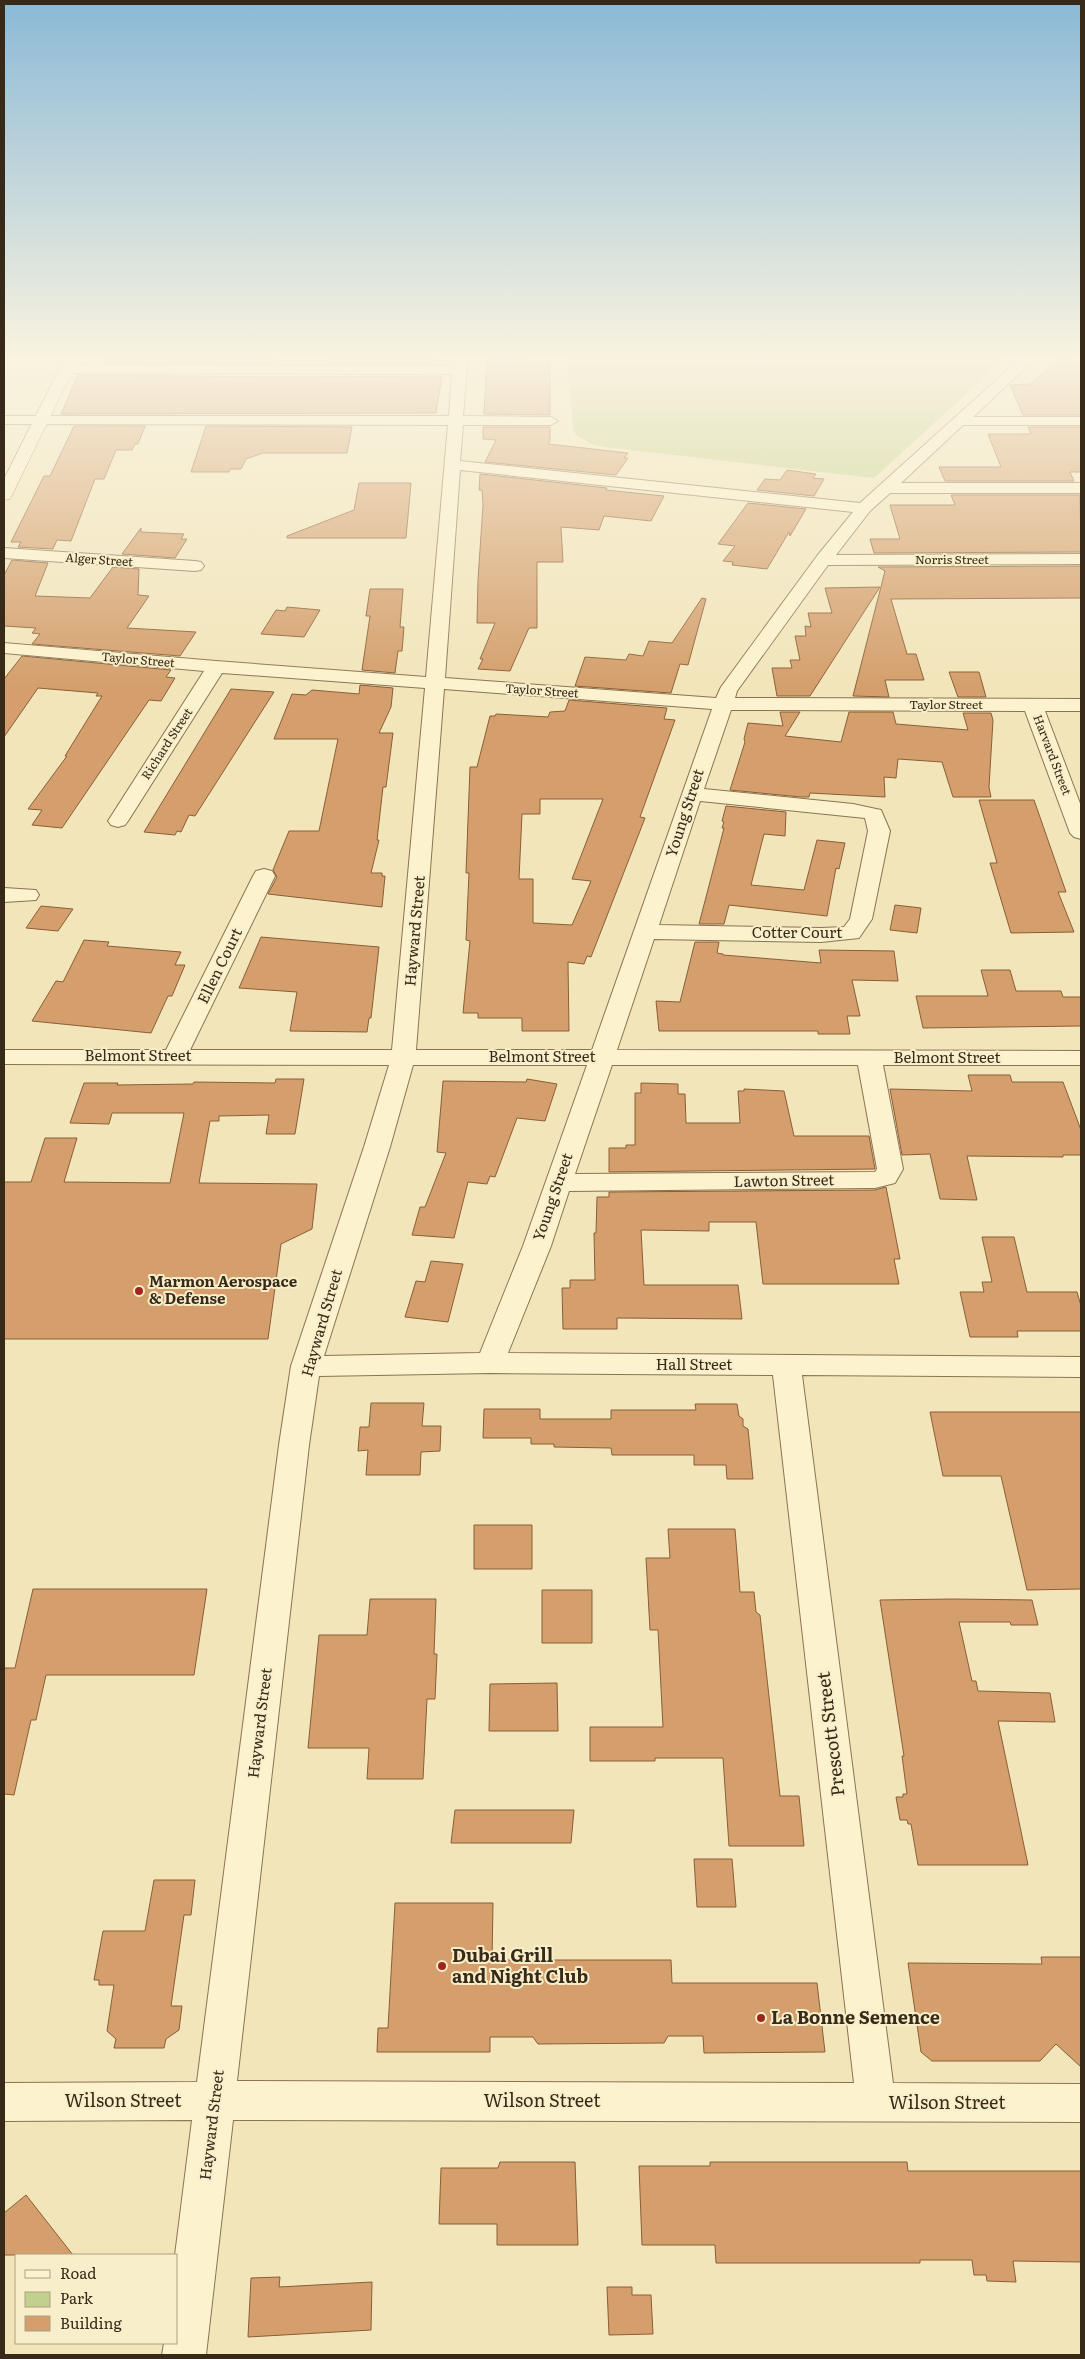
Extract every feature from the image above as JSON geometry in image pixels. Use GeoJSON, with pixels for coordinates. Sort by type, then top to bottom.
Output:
{"type":"FeatureCollection","features":[{"type":"Feature","properties":{"kind":"main road"},"geometry":{"type":"LineString","coordinates":[[4,495],[18,466]]}},
{"type":"Feature","properties":{"kind":"street","name":"Hayward Street"},"geometry":{"type":"LineString","coordinates":[[184,2355],[294,1445],[306,1366],[377,1147],[403,1057],[436,684],[452,466]]}},
{"type":"Feature","properties":{"kind":"street"},"geometry":{"type":"LineString","coordinates":[[462,466],[864,508]]}},
{"type":"Feature","properties":{"kind":"street","name":"Young Street"},"geometry":{"type":"LineString","coordinates":[[490,1363],[536,1246],[728,691],[823,560],[864,508],[908,466]]}},
{"type":"Feature","properties":{"kind":"street"},"geometry":{"type":"LineString","coordinates":[[884,488],[1081,488]]}},
{"type":"Feature","properties":{"kind":"street","name":"Alger Street"},"geometry":{"type":"LineString","coordinates":[[4,553],[195,566]]}},
{"type":"Feature","properties":{"kind":"street","name":"Norris Street"},"geometry":{"type":"LineString","coordinates":[[823,560],[1081,559]]}},
{"type":"Feature","properties":{"kind":"street","name":"Taylor Street"},"geometry":{"type":"LineString","coordinates":[[4,648],[216,667],[722,704],[1081,705]]}},
{"type":"Feature","properties":{"kind":"street","name":"Richard Street"},"geometry":{"type":"LineString","coordinates":[[118,821],[216,667]]}},
{"type":"Feature","properties":{"kind":"street","name":"Harvard Street"},"geometry":{"type":"LineString","coordinates":[[1033,705],[1081,833]]}},
{"type":"Feature","properties":{"kind":"street","name":"Cotter Court"},"geometry":{"type":"LineString","coordinates":[[645,932],[821,935],[851,933],[861,919],[879,831],[874,814],[853,810],[691,794]]}},
{"type":"Feature","properties":{"kind":"street","name":"Ellen Court"},"geometry":{"type":"LineString","coordinates":[[175,1056],[264,876]]}},
{"type":"Feature","properties":{"kind":"street"},"geometry":{"type":"LineString","coordinates":[[4,895],[28,895]]}},
{"type":"Feature","properties":{"kind":"street","name":"Belmont Street"},"geometry":{"type":"LineString","coordinates":[[4,1057],[1081,1058]]}},
{"type":"Feature","properties":{"kind":"street","name":"Lawton Street"},"geometry":{"type":"LineString","coordinates":[[558,1182],[584,1184],[875,1180],[886,1177],[890,1169],[869,1058]]}},
{"type":"Feature","properties":{"kind":"street","name":"Hall Street"},"geometry":{"type":"LineString","coordinates":[[306,1366],[490,1363],[1081,1368]]}},
{"type":"Feature","properties":{"kind":"street","name":"Prescott Street"},"geometry":{"type":"LineString","coordinates":[[786,1366],[876,2104]]}},
{"type":"Feature","properties":{"kind":"street","name":"Wilson Street"},"geometry":{"type":"LineString","coordinates":[[4,2102],[1081,2103]]}},
{"type":"Feature","properties":{"kind":"green space"},"geometry":{"type":"Polygon","coordinates":[[[770,466],[887,466],[874,478],[770,466]]]}},
{"type":"Feature","properties":{"kind":"building"},"geometry":{"type":"Polygon","coordinates":[[[55,466],[109,466],[104,479],[95,479],[71,541],[57,540],[53,549],[18,547],[21,542],[11,542],[44,476],[50,476],[55,466]]]}},
{"type":"Feature","properties":{"kind":"building"},"geometry":{"type":"Polygon","coordinates":[[[193,466],[242,466],[241,469],[230,469],[229,472],[191,472],[193,466]]]}},
{"type":"Feature","properties":{"kind":"building"},"geometry":{"type":"Polygon","coordinates":[[[526,466],[622,466],[616,475],[526,466]]]}},
{"type":"Feature","properties":{"kind":"building"},"geometry":{"type":"Polygon","coordinates":[[[1081,466],[1081,472],[1070,472],[1074,481],[945,481],[939,467],[1081,466]]]}},
{"type":"Feature","properties":{"kind":"building"},"geometry":{"type":"Polygon","coordinates":[[[787,470],[816,474],[813,478],[824,479],[814,496],[757,490],[765,479],[780,480],[787,470]]]}},
{"type":"Feature","properties":{"kind":"building"},"geometry":{"type":"Polygon","coordinates":[[[480,474],[664,496],[651,521],[604,516],[599,530],[561,527],[563,562],[537,562],[537,628],[529,628],[510,671],[478,669],[483,659],[480,659],[495,623],[477,623],[483,505],[482,490],[479,490],[480,474]]]}},
{"type":"Feature","properties":{"kind":"building"},"geometry":{"type":"Polygon","coordinates":[[[359,483],[411,483],[406,538],[287,538],[287,536],[354,510],[359,483]]]}},
{"type":"Feature","properties":{"kind":"building"},"geometry":{"type":"Polygon","coordinates":[[[951,495],[1080,495],[1081,552],[874,553],[870,539],[900,539],[890,505],[955,505],[951,495]]]}},
{"type":"Feature","properties":{"kind":"building"},"geometry":{"type":"Polygon","coordinates":[[[748,503],[806,509],[790,536],[789,532],[767,569],[732,565],[733,562],[723,561],[735,546],[718,544],[748,503]]]}},
{"type":"Feature","properties":{"kind":"building"},"geometry":{"type":"Polygon","coordinates":[[[141,528],[141,532],[184,534],[181,539],[187,539],[175,558],[122,554],[141,528]]]}},
{"type":"Feature","properties":{"kind":"building"},"geometry":{"type":"Polygon","coordinates":[[[12,560],[48,563],[35,596],[90,598],[113,567],[139,569],[138,595],[149,596],[127,628],[196,632],[180,656],[32,644],[40,634],[32,633],[36,628],[4,626],[4,575],[12,560]]]}},
{"type":"Feature","properties":{"kind":"building"},"geometry":{"type":"Polygon","coordinates":[[[1081,566],[1081,598],[891,599],[907,654],[916,654],[924,680],[885,680],[889,697],[853,696],[885,571],[878,567],[1081,566]]]}},
{"type":"Feature","properties":{"kind":"building"},"geometry":{"type":"Polygon","coordinates":[[[880,587],[810,696],[777,696],[772,668],[792,668],[790,660],[800,660],[795,636],[806,636],[805,626],[811,627],[808,613],[832,613],[825,588],[880,587]]]}},
{"type":"Feature","properties":{"kind":"building"},"geometry":{"type":"Polygon","coordinates":[[[370,589],[403,589],[400,627],[404,627],[402,651],[398,651],[395,673],[362,670],[370,616],[366,616],[370,589]]]}},
{"type":"Feature","properties":{"kind":"building"},"geometry":{"type":"Polygon","coordinates":[[[702,598],[706,599],[688,665],[680,664],[671,693],[575,686],[585,657],[626,660],[629,654],[643,656],[649,641],[672,643],[702,598]]]}},
{"type":"Feature","properties":{"kind":"building"},"geometry":{"type":"Polygon","coordinates":[[[287,607],[320,610],[304,637],[261,634],[276,610],[285,611],[287,607]]]}},
{"type":"Feature","properties":{"kind":"building"},"geometry":{"type":"Polygon","coordinates":[[[22,656],[171,670],[166,677],[175,678],[161,701],[149,700],[62,828],[32,825],[42,810],[28,809],[67,756],[65,756],[102,696],[96,696],[98,693],[38,688],[4,737],[4,679],[22,656]]]}},
{"type":"Feature","properties":{"kind":"building"},"geometry":{"type":"Polygon","coordinates":[[[949,672],[979,672],[986,697],[958,697],[949,672]]]}},
{"type":"Feature","properties":{"kind":"building"},"geometry":{"type":"Polygon","coordinates":[[[360,685],[393,688],[391,707],[379,733],[393,733],[386,787],[383,787],[377,840],[379,840],[371,873],[382,873],[382,876],[385,876],[382,907],[268,894],[277,877],[273,870],[289,831],[319,831],[338,739],[274,739],[292,694],[306,695],[312,690],[359,694],[360,685]]]}},
{"type":"Feature","properties":{"kind":"building"},"geometry":{"type":"Polygon","coordinates":[[[231,689],[274,692],[195,816],[189,815],[181,832],[177,831],[175,835],[144,832],[231,689]]]}},
{"type":"Feature","properties":{"kind":"building"},"geometry":{"type":"Polygon","coordinates":[[[569,700],[667,708],[664,719],[675,720],[640,817],[645,818],[591,957],[587,956],[584,964],[568,962],[569,1031],[522,1031],[522,1018],[478,1018],[478,1013],[463,1013],[470,941],[466,940],[469,873],[466,873],[470,767],[477,767],[490,716],[495,716],[496,714],[548,717],[550,712],[565,711],[569,700]],[[540,799],[540,814],[522,814],[519,879],[533,879],[533,923],[572,925],[591,881],[572,879],[603,799],[540,799]]]}},
{"type":"Feature","properties":{"kind":"building"},"geometry":{"type":"Polygon","coordinates":[[[780,712],[800,712],[785,736],[841,742],[849,712],[893,712],[896,724],[968,730],[963,713],[991,713],[993,720],[989,787],[991,797],[953,797],[942,762],[898,759],[896,778],[884,777],[885,797],[810,793],[809,797],[801,797],[730,790],[745,742],[748,723],[783,726],[780,712]]]}},
{"type":"Feature","properties":{"kind":"building"},"geometry":{"type":"Polygon","coordinates":[[[979,800],[1034,800],[1066,892],[1058,892],[1074,932],[1011,933],[990,863],[997,863],[979,800]]]}},
{"type":"Feature","properties":{"kind":"building"},"geometry":{"type":"Polygon","coordinates":[[[726,806],[786,812],[785,836],[764,834],[751,885],[804,890],[817,840],[845,843],[839,869],[836,868],[827,916],[729,905],[724,924],[699,924],[724,828],[722,828],[724,822],[722,821],[726,806]]]}},
{"type":"Feature","properties":{"kind":"building"},"geometry":{"type":"Polygon","coordinates":[[[895,905],[921,908],[917,933],[890,930],[895,905]]]}},
{"type":"Feature","properties":{"kind":"building"},"geometry":{"type":"Polygon","coordinates":[[[41,906],[73,909],[58,931],[26,928],[41,906]]]}},
{"type":"Feature","properties":{"kind":"building"},"geometry":{"type":"Polygon","coordinates":[[[261,937],[379,947],[371,1018],[369,1018],[367,1032],[290,1031],[297,992],[239,988],[261,937]]]}},
{"type":"Feature","properties":{"kind":"building"},"geometry":{"type":"Polygon","coordinates":[[[84,940],[109,942],[107,946],[181,952],[175,965],[185,965],[172,996],[168,996],[151,1033],[32,1021],[56,981],[63,982],[84,940]]]}},
{"type":"Feature","properties":{"kind":"building"},"geometry":{"type":"Polygon","coordinates":[[[695,942],[719,942],[717,953],[723,955],[821,963],[819,950],[894,951],[898,981],[852,980],[860,1016],[847,1016],[850,1034],[818,1034],[818,1031],[659,1031],[656,1001],[680,1002],[695,942]]]}},
{"type":"Feature","properties":{"kind":"building"},"geometry":{"type":"Polygon","coordinates":[[[981,970],[1010,970],[1016,991],[1061,991],[1063,997],[1081,997],[1081,1026],[923,1028],[916,996],[988,996],[981,970]]]}},
{"type":"Feature","properties":{"kind":"building"},"geometry":{"type":"Polygon","coordinates":[[[968,1075],[1010,1075],[1012,1082],[1063,1082],[1081,1130],[1081,1155],[1063,1155],[1063,1157],[967,1156],[977,1200],[940,1199],[930,1154],[902,1155],[890,1089],[972,1091],[968,1075]]]}},
{"type":"Feature","properties":{"kind":"building","name":"Marmon Aerospace & Defense"},"geometry":{"type":"Polygon","coordinates":[[[276,1079],[304,1079],[295,1134],[266,1134],[269,1115],[219,1116],[219,1121],[210,1121],[199,1183],[317,1184],[312,1229],[281,1244],[268,1339],[4,1339],[4,1182],[31,1182],[45,1138],[77,1138],[64,1182],[170,1183],[184,1113],[112,1113],[109,1124],[70,1123],[84,1083],[118,1083],[117,1085],[193,1084],[194,1082],[275,1083],[276,1079]]]}},
{"type":"Feature","properties":{"kind":"building"},"geometry":{"type":"Polygon","coordinates":[[[527,1079],[557,1084],[545,1121],[517,1118],[495,1177],[490,1176],[487,1184],[468,1182],[454,1238],[412,1235],[420,1207],[425,1207],[446,1153],[437,1152],[443,1081],[526,1082],[527,1079]]]}},
{"type":"Feature","properties":{"kind":"building"},"geometry":{"type":"Polygon","coordinates":[[[641,1083],[678,1084],[678,1094],[685,1094],[686,1123],[740,1123],[738,1091],[744,1091],[744,1089],[784,1091],[794,1136],[869,1136],[875,1169],[609,1172],[609,1148],[626,1148],[626,1145],[635,1145],[635,1093],[641,1093],[641,1083]]]}},
{"type":"Feature","properties":{"kind":"building"},"geometry":{"type":"Polygon","coordinates":[[[886,1187],[900,1259],[894,1259],[899,1284],[763,1284],[756,1222],[709,1222],[709,1231],[641,1230],[644,1285],[738,1285],[742,1319],[617,1318],[617,1329],[563,1329],[562,1288],[570,1288],[570,1280],[595,1280],[594,1233],[596,1233],[597,1197],[609,1197],[609,1192],[875,1190],[886,1187]]]}},
{"type":"Feature","properties":{"kind":"building"},"geometry":{"type":"Polygon","coordinates":[[[982,1237],[1014,1237],[1027,1292],[1077,1292],[1081,1306],[1081,1331],[1017,1331],[1018,1337],[970,1337],[960,1292],[984,1292],[982,1282],[992,1282],[982,1237]]]}},
{"type":"Feature","properties":{"kind":"building"},"geometry":{"type":"Polygon","coordinates":[[[431,1261],[463,1264],[448,1322],[405,1317],[416,1281],[425,1282],[431,1261]]]}},
{"type":"Feature","properties":{"kind":"building"},"geometry":{"type":"Polygon","coordinates":[[[371,1403],[424,1403],[422,1426],[441,1426],[440,1451],[421,1452],[420,1475],[366,1475],[368,1450],[358,1451],[360,1427],[369,1427],[371,1403]]]}},
{"type":"Feature","properties":{"kind":"building"},"geometry":{"type":"Polygon","coordinates":[[[695,1404],[737,1404],[739,1416],[743,1419],[743,1426],[748,1429],[753,1479],[727,1479],[726,1465],[694,1465],[694,1455],[612,1455],[611,1448],[554,1447],[554,1444],[531,1444],[531,1438],[483,1438],[484,1409],[540,1409],[540,1419],[611,1419],[611,1410],[696,1410],[695,1404]]]}},
{"type":"Feature","properties":{"kind":"building"},"geometry":{"type":"Polygon","coordinates":[[[930,1412],[1081,1412],[1081,1589],[1027,1590],[1001,1476],[943,1476],[930,1412]]]}},
{"type":"Feature","properties":{"kind":"building"},"geometry":{"type":"Polygon","coordinates":[[[474,1525],[532,1525],[532,1569],[474,1569],[474,1525]]]}},
{"type":"Feature","properties":{"kind":"building"},"geometry":{"type":"Polygon","coordinates":[[[668,1529],[735,1529],[740,1592],[754,1592],[756,1612],[760,1615],[780,1796],[799,1796],[804,1846],[729,1846],[723,1758],[655,1758],[655,1761],[590,1761],[590,1727],[663,1727],[658,1630],[650,1630],[646,1558],[670,1558],[668,1529]]]}},
{"type":"Feature","properties":{"kind":"building"},"geometry":{"type":"Polygon","coordinates":[[[33,1589],[207,1589],[194,1675],[46,1675],[36,1720],[31,1720],[14,1795],[4,1794],[4,1668],[15,1668],[33,1589]]]}},
{"type":"Feature","properties":{"kind":"building"},"geometry":{"type":"Polygon","coordinates":[[[542,1590],[592,1590],[592,1643],[542,1643],[542,1590]]]}},
{"type":"Feature","properties":{"kind":"building"},"geometry":{"type":"Polygon","coordinates":[[[370,1599],[436,1599],[434,1654],[437,1654],[435,1699],[427,1699],[423,1779],[367,1779],[369,1748],[308,1748],[319,1635],[367,1635],[370,1599]]]}},
{"type":"Feature","properties":{"kind":"building"},"geometry":{"type":"Polygon","coordinates":[[[880,1600],[1032,1600],[1038,1625],[1011,1625],[1010,1622],[959,1622],[972,1681],[976,1681],[978,1691],[1050,1693],[1055,1722],[998,1721],[1028,1865],[918,1865],[911,1824],[908,1824],[907,1820],[900,1820],[896,1797],[903,1797],[903,1794],[907,1794],[902,1756],[904,1756],[880,1600]]]}},
{"type":"Feature","properties":{"kind":"building"},"geometry":{"type":"Polygon","coordinates":[[[557,1683],[558,1731],[489,1731],[490,1684],[557,1683]]]}},
{"type":"Feature","properties":{"kind":"building"},"geometry":{"type":"Polygon","coordinates":[[[455,1810],[574,1810],[571,1843],[451,1843],[455,1810]]]}},
{"type":"Feature","properties":{"kind":"building"},"geometry":{"type":"Polygon","coordinates":[[[694,1859],[732,1859],[736,1907],[697,1907],[694,1859]]]}},
{"type":"Feature","properties":{"kind":"building"},"geometry":{"type":"Polygon","coordinates":[[[154,1880],[195,1880],[191,1915],[184,1915],[171,2006],[182,2006],[179,2030],[166,2039],[164,2048],[114,2048],[116,2039],[107,2031],[114,1985],[99,1985],[99,1980],[94,1980],[103,1931],[145,1931],[154,1880]]]}},
{"type":"Feature","properties":{"kind":"building"},"geometry":{"type":"Polygon","coordinates":[[[395,1903],[493,1903],[492,1960],[671,1960],[672,1983],[817,1983],[825,2052],[704,2053],[703,2036],[668,2036],[664,2043],[538,2044],[533,2037],[490,2037],[490,2052],[377,2052],[378,2028],[388,2028],[395,1903]]]}},
{"type":"Feature","properties":{"kind":"building"},"geometry":{"type":"Polygon","coordinates":[[[1041,1957],[1081,1957],[1081,2067],[1056,2044],[1040,2061],[932,2061],[921,2052],[908,1963],[1042,1964],[1041,1957]]]}},
{"type":"Feature","properties":{"kind":"building"},"geometry":{"type":"Polygon","coordinates":[[[500,2162],[575,2162],[578,2245],[497,2245],[497,2224],[439,2224],[441,2168],[498,2168],[500,2162]]]}},
{"type":"Feature","properties":{"kind":"building"},"geometry":{"type":"Polygon","coordinates":[[[710,2162],[907,2162],[908,2171],[1081,2171],[1081,2262],[1013,2261],[1016,2282],[987,2281],[986,2275],[974,2275],[972,2260],[920,2260],[920,2263],[716,2263],[715,2245],[642,2245],[639,2166],[710,2166],[710,2162]]]}},
{"type":"Feature","properties":{"kind":"building"},"geometry":{"type":"Polygon","coordinates":[[[26,2195],[72,2254],[4,2255],[4,2213],[26,2195]]]}},
{"type":"Feature","properties":{"kind":"building"},"geometry":{"type":"Polygon","coordinates":[[[280,2277],[279,2287],[372,2282],[371,2330],[248,2337],[251,2278],[280,2277]]]}},
{"type":"Feature","properties":{"kind":"building"},"geometry":{"type":"Polygon","coordinates":[[[607,2287],[632,2287],[632,2295],[651,2295],[653,2334],[609,2335],[607,2287]]]}},
{"type":"Feature","properties":{"kind":"place","name":"Marmon Aerospace & Defense"},"geometry":{"type":"Point","coordinates":[139,1291]}},
{"type":"Feature","properties":{"kind":"place","name":"Dubai Grill and Night Club"},"geometry":{"type":"Point","coordinates":[442,1966]}},
{"type":"Feature","properties":{"kind":"place","name":"La Bonne Semence"},"geometry":{"type":"Point","coordinates":[761,2018]}}]}
